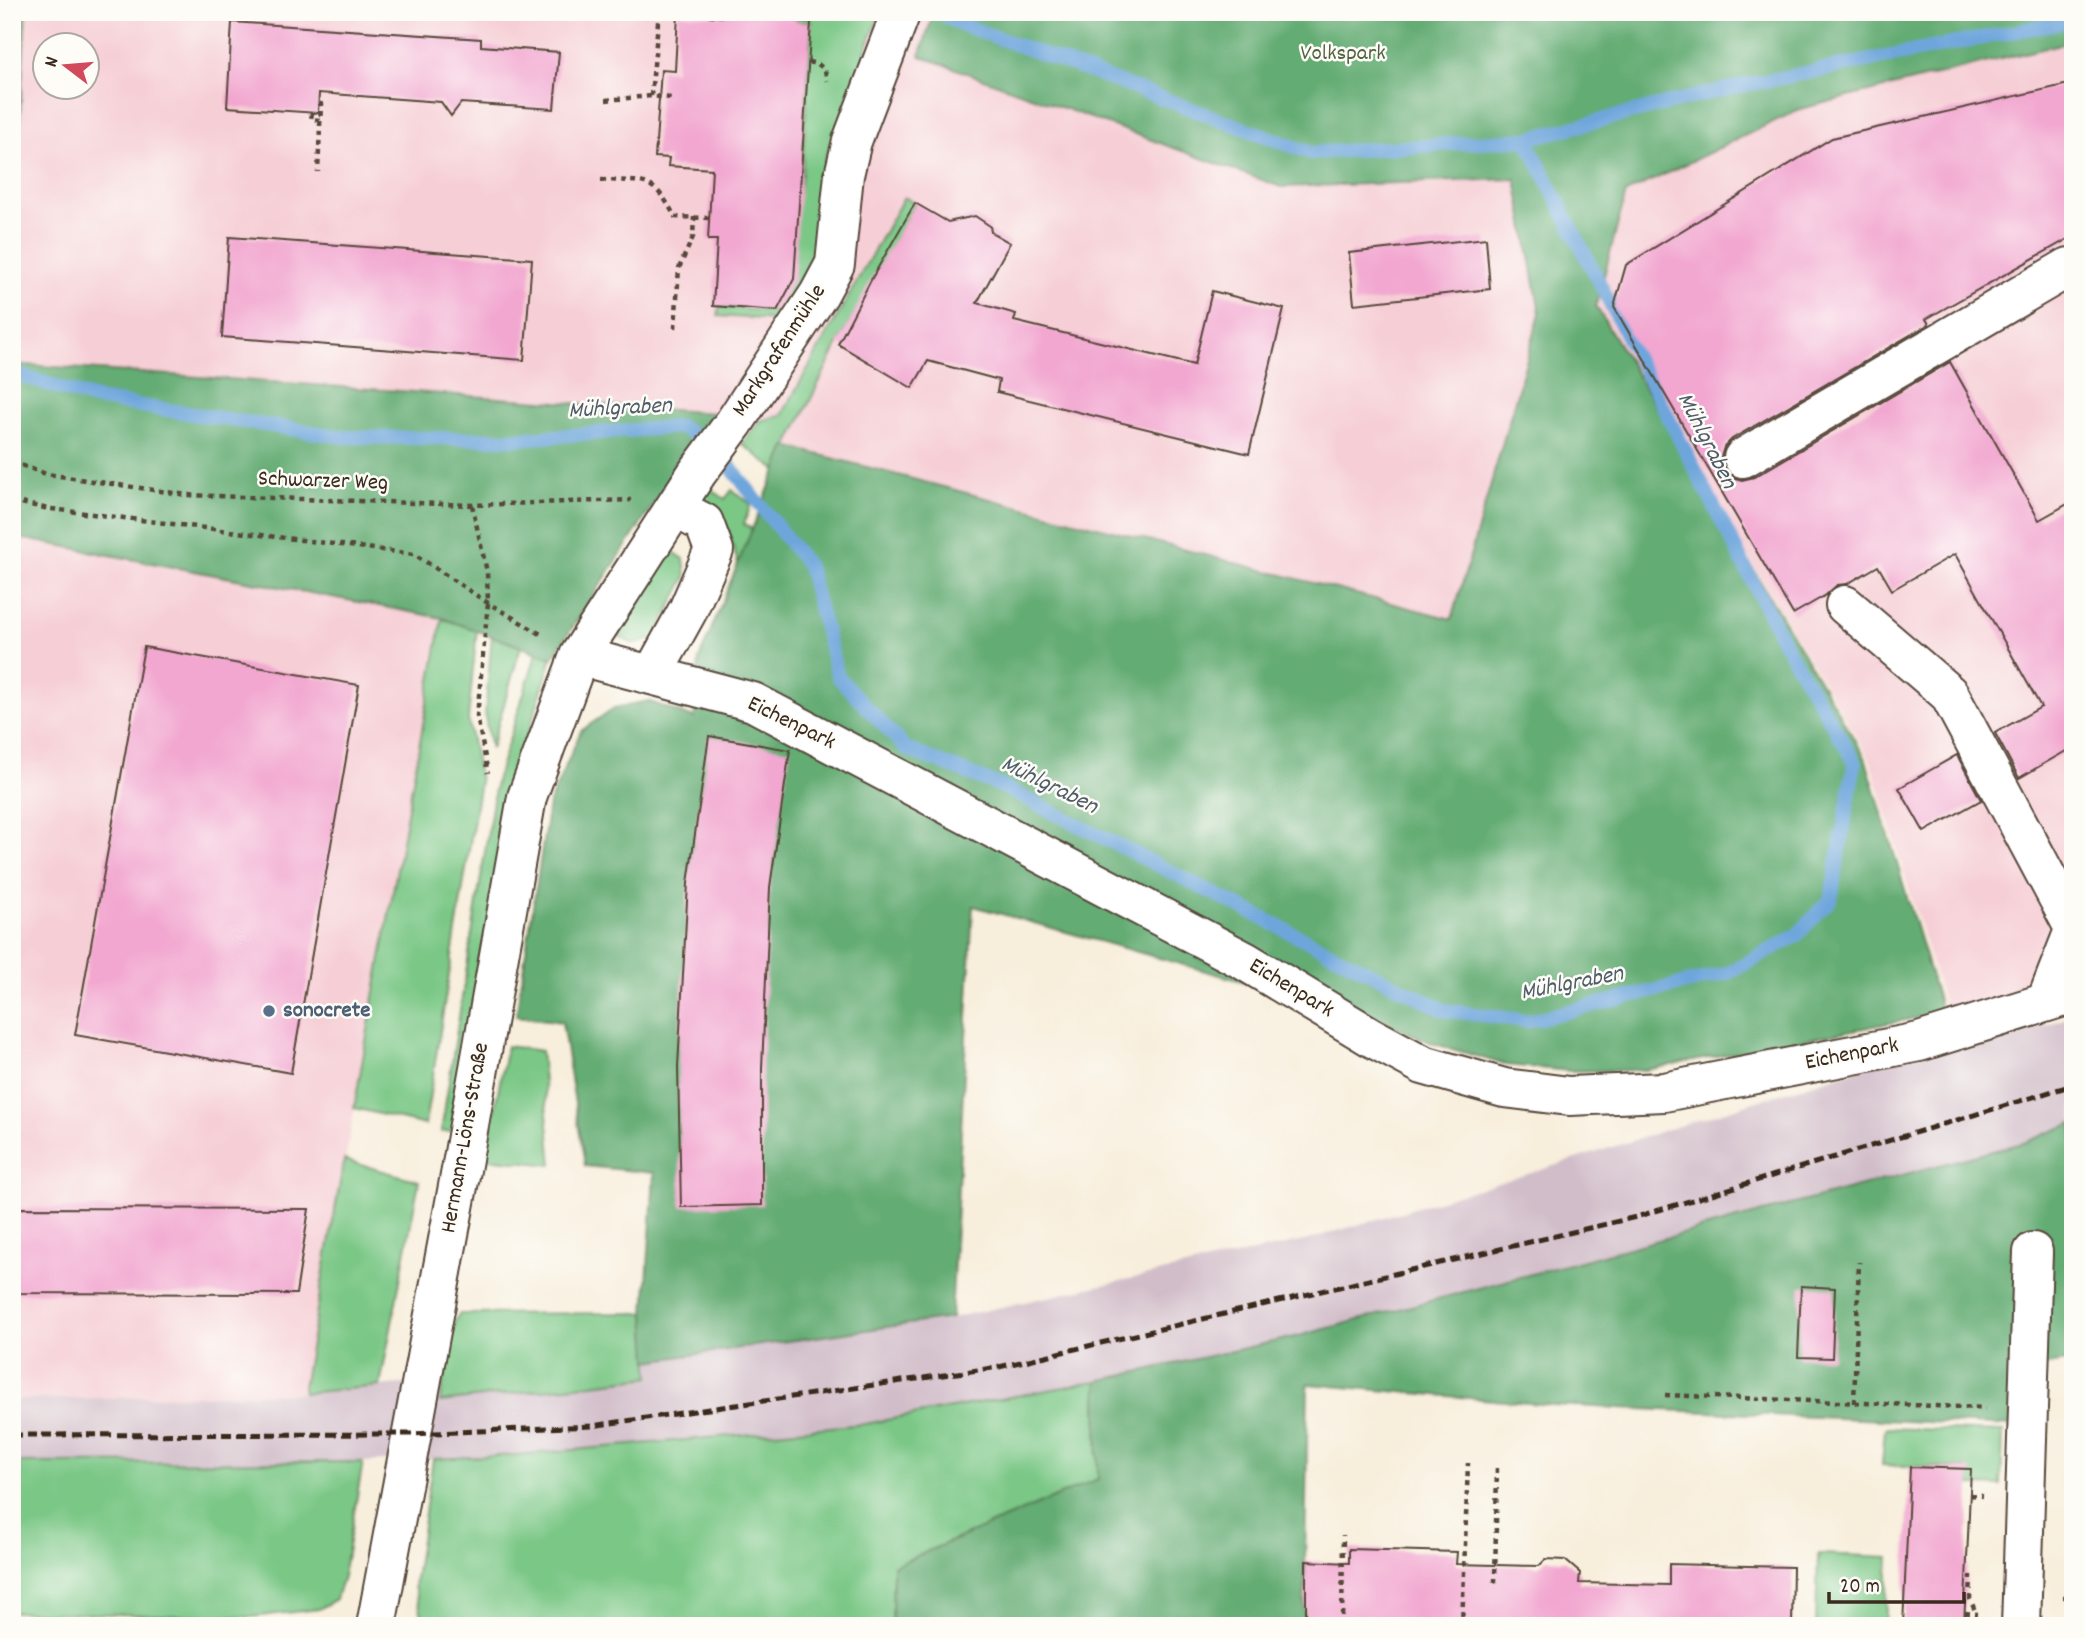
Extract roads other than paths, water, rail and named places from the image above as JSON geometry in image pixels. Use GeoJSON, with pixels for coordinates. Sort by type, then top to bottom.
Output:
{"type":"FeatureCollection","features":[{"type":"Feature","properties":{"kind":"street","name":"Markgrafenmühle"},"geometry":{"type":"LineString","coordinates":[[579,656],[819,294],[835,264],[845,175],[852,141],[901,12]]}},
{"type":"Feature","properties":{"kind":"street"},"geometry":{"type":"LineString","coordinates":[[1743,458],[2069,267],[2073,268]]}},
{"type":"Feature","properties":{"kind":"street"},"geometry":{"type":"LineString","coordinates":[[652,675],[688,610],[714,550],[704,523],[675,508]]}},
{"type":"Feature","properties":{"kind":"street"},"geometry":{"type":"LineString","coordinates":[[1845,605],[1949,694],[2073,926]]}},
{"type":"Feature","properties":{"kind":"street","name":"Eichenpark"},"geometry":{"type":"LineString","coordinates":[[579,656],[753,702],[1245,961],[1423,1065],[1504,1088],[1569,1096],[1664,1092],[1919,1042],[2059,998]]}},
{"type":"Feature","properties":{"kind":"street","name":"Hermann-Löns-Straße"},"geometry":{"type":"LineString","coordinates":[[376,1626],[527,797],[579,656]]}},
{"type":"Feature","properties":{"kind":"street"},"geometry":{"type":"LineString","coordinates":[[2059,998],[2073,933]]}},
{"type":"Feature","properties":{"kind":"street"},"geometry":{"type":"LineString","coordinates":[[2021,1626],[2033,1252]]}},
{"type":"Feature","properties":{"kind":"waterway"},"geometry":{"type":"LineString","coordinates":[[938,12],[960,24],[1311,153],[1526,139],[1726,89],[2073,20]]}},
{"type":"Feature","properties":{"kind":"waterway","name":"Mühlgraben"},"geometry":{"type":"LineString","coordinates":[[12,373],[95,399],[344,437],[514,439],[681,427],[718,451],[808,566],[838,677],[906,749],[1003,787],[1444,1010],[1528,1021],[1728,973],[1796,936],[1831,899],[1855,762],[1785,645],[1526,139]]}},
{"type":"Feature","properties":{"kind":"railway"},"geometry":{"type":"LineString","coordinates":[[12,1435],[412,1434],[591,1426],[999,1367],[1636,1217],[2073,1085]]}},
{"type":"Feature","properties":{"kind":"place","name":"sonocrete"},"geometry":{"type":"Point","coordinates":[269,1011]}},
{"type":"Feature","properties":{"kind":"park label","name":"Volkspark"},"geometry":{"type":"Point","coordinates":[1343,54]}}]}
